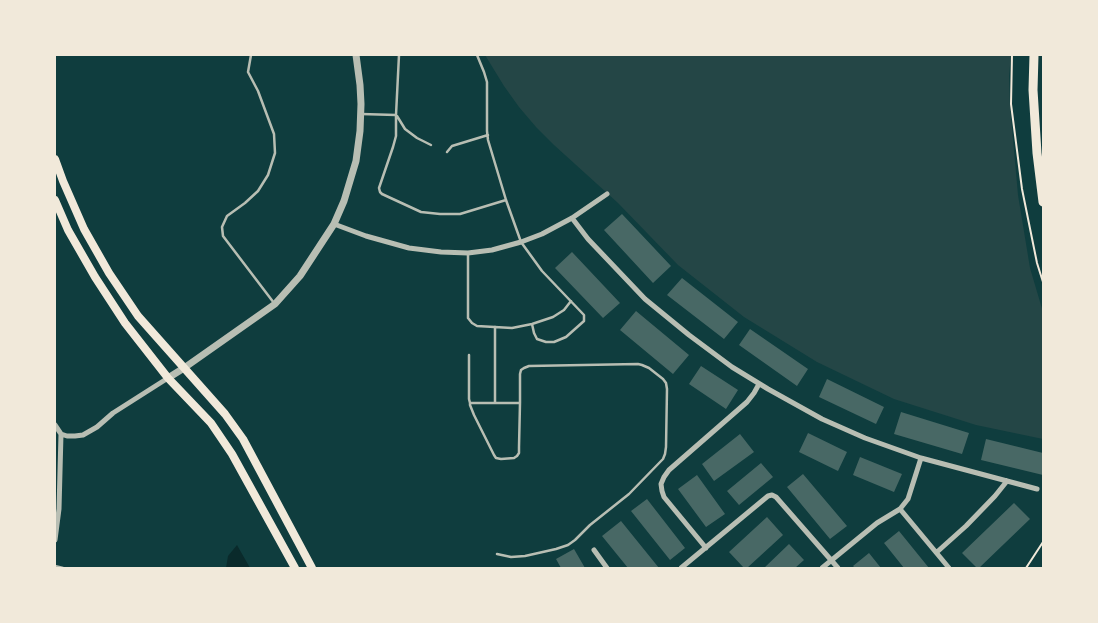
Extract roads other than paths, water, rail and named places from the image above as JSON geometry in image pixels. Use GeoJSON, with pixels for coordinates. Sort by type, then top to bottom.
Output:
{"type":"FeatureCollection","features":[{"type":"Feature","properties":{"kind":"main road"},"geometry":{"type":"LineString","coordinates":[[1034,55],[1033,90],[1037,153],[1043,202]]}},
{"type":"Feature","properties":{"kind":"main road"},"geometry":{"type":"LineString","coordinates":[[55,159],[84,229],[109,272],[138,316],[225,414],[243,439],[312,568]]}},
{"type":"Feature","properties":{"kind":"main road"},"geometry":{"type":"LineString","coordinates":[[55,200],[68,230],[95,277],[125,323],[168,378],[211,423],[232,454],[295,568]]}},
{"type":"Feature","properties":{"kind":"street"},"geometry":{"type":"LineString","coordinates":[[55,424],[62,434],[67,436],[83,435],[90,432],[113,414],[184,368],[275,304],[300,276],[334,224],[344,201],[356,161],[361,114],[356,55]]}},
{"type":"Feature","properties":{"kind":"street"},"geometry":{"type":"LineString","coordinates":[[334,224],[366,236],[409,248],[468,253],[492,250],[542,234],[572,218],[608,194]]}},
{"type":"Feature","properties":{"kind":"street"},"geometry":{"type":"LineString","coordinates":[[572,218],[588,238],[645,299],[732,367],[759,384],[822,419],[865,438],[921,458],[1037,489]]}},
{"type":"Feature","properties":{"kind":"street"},"geometry":{"type":"LineString","coordinates":[[706,548],[664,498],[661,484],[669,470],[747,402],[759,384]]}},
{"type":"Feature","properties":{"kind":"street"},"geometry":{"type":"LineString","coordinates":[[55,540],[59,509],[62,434]]}},
{"type":"Feature","properties":{"kind":"street"},"geometry":{"type":"LineString","coordinates":[[822,568],[877,523],[900,509],[908,499],[921,458]]}},
{"type":"Feature","properties":{"kind":"street"},"geometry":{"type":"LineString","coordinates":[[937,552],[984,508],[1007,481]]}},
{"type":"Feature","properties":{"kind":"street"},"geometry":{"type":"LineString","coordinates":[[681,568],[768,496],[772,495],[776,497],[838,568]]}},
{"type":"Feature","properties":{"kind":"street"},"geometry":{"type":"LineString","coordinates":[[900,509],[949,568]]}},
{"type":"Feature","properties":{"kind":"street"},"geometry":{"type":"LineString","coordinates":[[594,550],[607,568]]}},
{"type":"Feature","properties":{"kind":"lane"},"geometry":{"type":"LineString","coordinates":[[251,55],[248,72],[258,91],[274,134],[275,153],[268,175],[258,191],[227,216],[222,227],[222,236],[275,304]]}},
{"type":"Feature","properties":{"kind":"lane"},"geometry":{"type":"LineString","coordinates":[[399,55],[396,136],[379,188],[380,192],[421,212],[440,214],[460,214],[506,200]]}},
{"type":"Feature","properties":{"kind":"lane"},"geometry":{"type":"LineString","coordinates":[[476,55],[487,82],[488,136],[506,200],[521,242],[542,271],[584,315],[584,321],[566,337],[554,342],[537,339],[532,324]]}},
{"type":"Feature","properties":{"kind":"lane"},"geometry":{"type":"LineString","coordinates":[[361,114],[396,115]]}},
{"type":"Feature","properties":{"kind":"lane"},"geometry":{"type":"LineString","coordinates":[[396,115],[405,129],[431,145]]}},
{"type":"Feature","properties":{"kind":"lane"},"geometry":{"type":"LineString","coordinates":[[447,152],[452,146],[488,136]]}},
{"type":"Feature","properties":{"kind":"lane"},"geometry":{"type":"LineString","coordinates":[[468,253],[468,318],[477,326],[512,328],[532,324],[553,317],[564,310],[572,301]]}},
{"type":"Feature","properties":{"kind":"lane"},"geometry":{"type":"LineString","coordinates":[[495,327],[496,402]]}},
{"type":"Feature","properties":{"kind":"lane"},"geometry":{"type":"LineString","coordinates":[[469,355],[470,403],[494,455],[496,458],[501,459],[514,458],[519,453],[520,374],[524,368],[529,366],[638,364],[663,379],[667,388],[665,454],[663,459],[629,494],[568,545],[525,556],[511,557],[497,554]]}},
{"type":"Feature","properties":{"kind":"lane"},"geometry":{"type":"LineString","coordinates":[[470,403],[520,403]]}},
{"type":"Feature","properties":{"kind":"lane"},"geometry":{"type":"LineString","coordinates":[[55,566],[63,568]]}}]}
